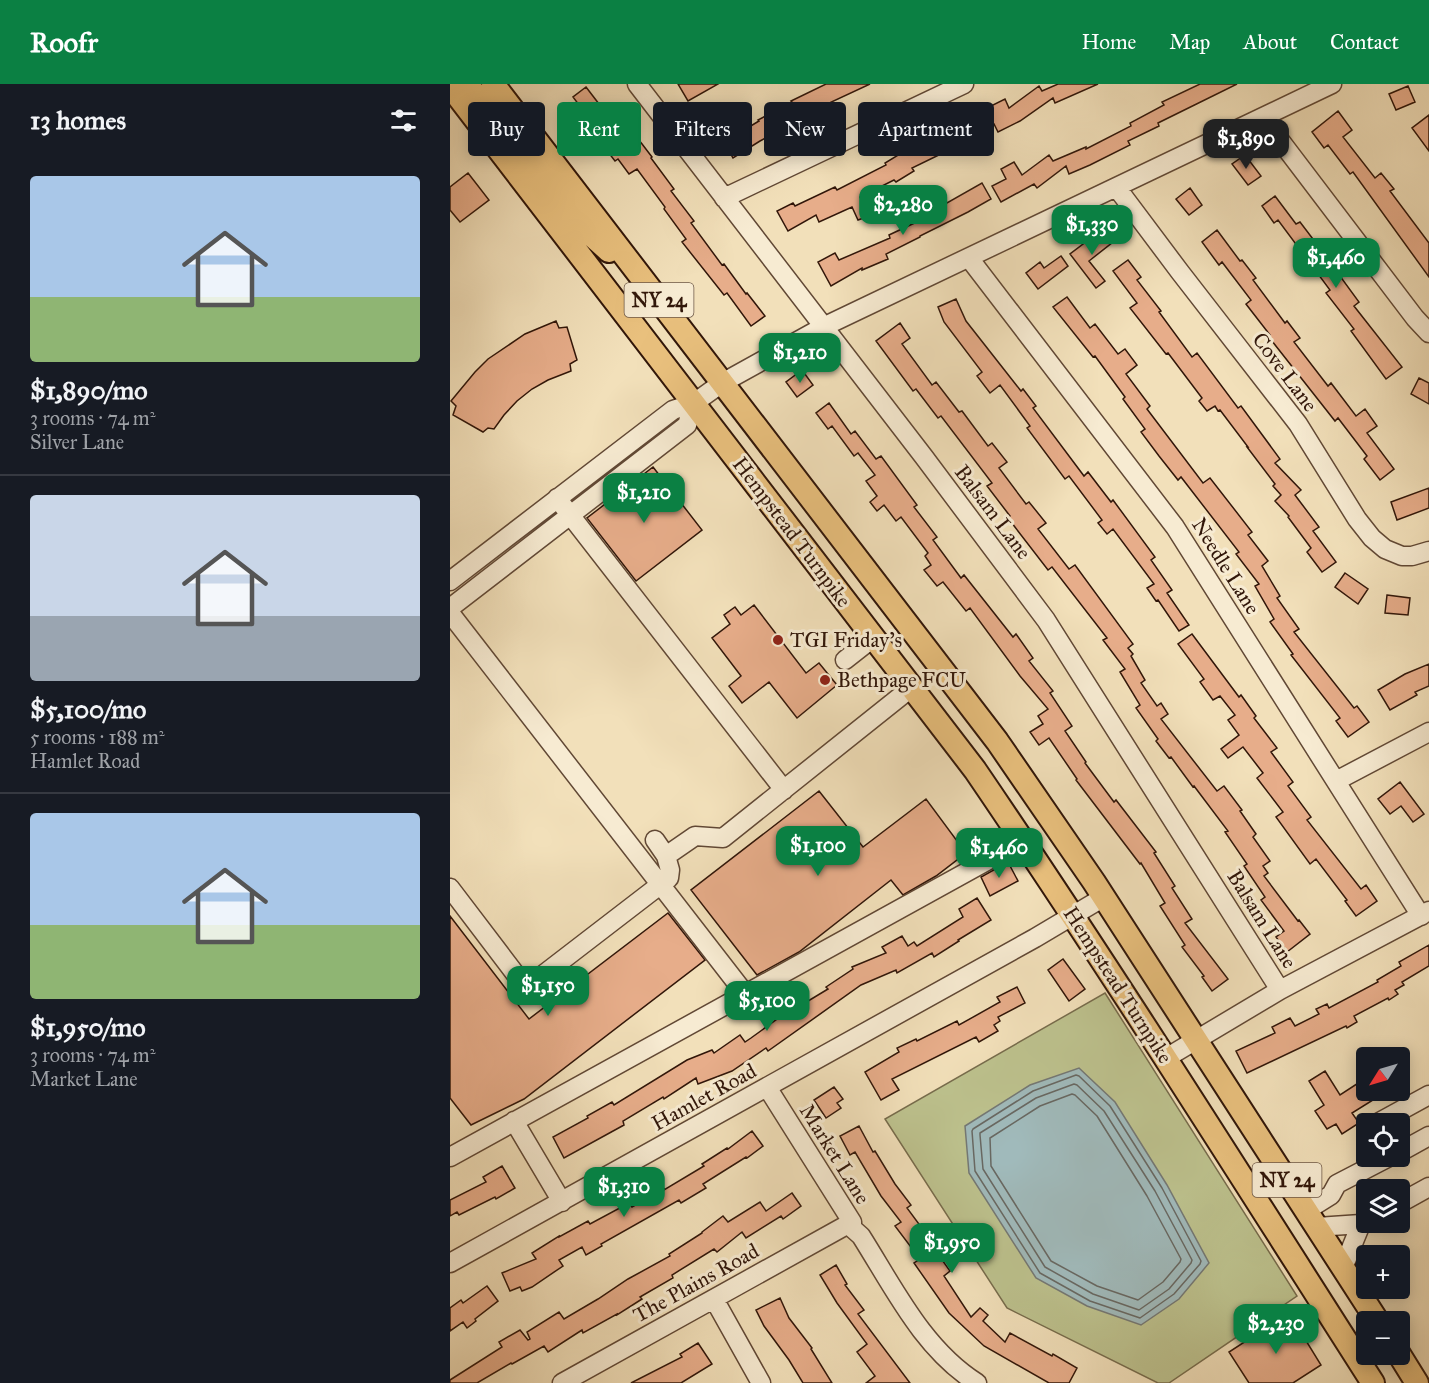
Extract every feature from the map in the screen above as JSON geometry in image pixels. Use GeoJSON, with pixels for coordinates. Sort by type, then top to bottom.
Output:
{"type":"FeatureCollection","features":[{"type":"Feature","properties":{"kind":"main road","name":"Hempstead Turnpike"},"geometry":{"type":"LineString","coordinates":[[493,84],[997,741],[1104,897],[1371,1311]]}},
{"type":"Feature","properties":{"kind":"main road","name":"Hempstead Turnpike"},"geometry":{"type":"LineString","coordinates":[[451,87],[975,770],[1166,1058],[1373,1383]]}},
{"type":"Feature","properties":{"kind":"main road"},"geometry":{"type":"LineString","coordinates":[[451,87],[472,91],[483,100],[578,223],[643,280]]}},
{"type":"Feature","properties":{"kind":"main road"},"geometry":{"type":"LineString","coordinates":[[1406,1365],[1417,1383]]}},
{"type":"Feature","properties":{"kind":"street","name":"Balsam Lane"},"geometry":{"type":"LineString","coordinates":[[636,84],[924,457],[1046,620],[1280,990]]}},
{"type":"Feature","properties":{"kind":"street"},"geometry":{"type":"LineString","coordinates":[[724,198],[964,84]]}},
{"type":"Feature","properties":{"kind":"street"},"geometry":{"type":"LineString","coordinates":[[450,581],[673,410],[694,403],[722,383],[823,327],[1332,84]]}},
{"type":"Feature","properties":{"kind":"street"},"geometry":{"type":"LineString","coordinates":[[1263,118],[1415,318],[1429,333]]}},
{"type":"Feature","properties":{"kind":"street","name":"Cove Lane"},"geometry":{"type":"LineString","coordinates":[[1117,188],[1298,424],[1357,519],[1372,538],[1385,549],[1402,556],[1412,556],[1429,551]]}},
{"type":"Feature","properties":{"kind":"street","name":"Needle Lane"},"geometry":{"type":"LineString","coordinates":[[969,258],[1175,527],[1336,781],[1425,914]]}},
{"type":"Feature","properties":{"kind":"street"},"geometry":{"type":"LineString","coordinates":[[450,608],[687,425],[694,403]]}},
{"type":"Feature","properties":{"kind":"street"},"geometry":{"type":"LineString","coordinates":[[556,498],[784,790]]}},
{"type":"Feature","properties":{"kind":"street"},"geometry":{"type":"LineString","coordinates":[[450,613],[746,995]]}},
{"type":"Feature","properties":{"kind":"street"},"geometry":{"type":"LineString","coordinates":[[845,660],[873,638]]}},
{"type":"Feature","properties":{"kind":"street"},"geometry":{"type":"LineString","coordinates":[[666,856],[695,836],[723,838],[911,688]]}},
{"type":"Feature","properties":{"kind":"street"},"geometry":{"type":"LineString","coordinates":[[1336,781],[1429,732]]}},
{"type":"Feature","properties":{"kind":"street"},"geometry":{"type":"LineString","coordinates":[[450,888],[526,988],[661,885],[670,874],[670,870],[666,856],[655,840]]}},
{"type":"Feature","properties":{"kind":"street"},"geometry":{"type":"LineString","coordinates":[[450,1156],[519,1129],[746,995],[1023,841]]}},
{"type":"Feature","properties":{"kind":"street","name":"Hamlet Road"},"geometry":{"type":"LineString","coordinates":[[450,1263],[1035,938],[1104,897]]}},
{"type":"Feature","properties":{"kind":"street"},"geometry":{"type":"LineString","coordinates":[[1166,1058],[1280,990],[1425,914]]}},
{"type":"Feature","properties":{"kind":"street","name":"Market Lane"},"geometry":{"type":"LineString","coordinates":[[767,1087],[852,1222],[852,1228],[861,1236],[918,1326],[948,1361],[977,1383]]}},
{"type":"Feature","properties":{"kind":"street"},"geometry":{"type":"LineString","coordinates":[[1396,1113],[1429,1095]]}},
{"type":"Feature","properties":{"kind":"street"},"geometry":{"type":"LineString","coordinates":[[519,1129],[562,1202]]}},
{"type":"Feature","properties":{"kind":"street"},"geometry":{"type":"LineString","coordinates":[[1410,1146],[1429,1136]]}},
{"type":"Feature","properties":{"kind":"street"},"geometry":{"type":"LineString","coordinates":[[1312,1218],[1337,1184],[1369,1167]]}},
{"type":"Feature","properties":{"kind":"street"},"geometry":{"type":"LineString","coordinates":[[1410,1197],[1429,1187]]}},
{"type":"Feature","properties":{"kind":"street"},"geometry":{"type":"LineString","coordinates":[[1312,1218],[1356,1221]]}},
{"type":"Feature","properties":{"kind":"street","name":"The Plains Road"},"geometry":{"type":"LineString","coordinates":[[562,1383],[852,1222]]}},
{"type":"Feature","properties":{"kind":"street"},"geometry":{"type":"LineString","coordinates":[[1343,1268],[1359,1233]]}},
{"type":"Feature","properties":{"kind":"street"},"geometry":{"type":"LineString","coordinates":[[714,1299],[761,1383]]}},
{"type":"Feature","properties":{"kind":"green space"},"geometry":{"type":"Polygon","coordinates":[[[1105,993],[1297,1296],[1169,1383],[1158,1383],[1007,1308],[885,1119],[1105,993]]]}},
{"type":"Feature","properties":{"kind":"water"},"geometry":{"type":"Polygon","coordinates":[[[1079,1068],[1115,1102],[1167,1185],[1209,1263],[1179,1299],[1141,1325],[1087,1306],[1036,1278],[969,1173],[965,1126],[1030,1085],[1079,1068]]]}},
{"type":"Feature","properties":{"kind":"building"},"geometry":{"type":"Polygon","coordinates":[[[678,84],[718,84],[688,101],[678,84]]]}},
{"type":"Feature","properties":{"kind":"building"},"geometry":{"type":"Polygon","coordinates":[[[826,84],[870,84],[831,102],[791,101],[826,84]]]}},
{"type":"Feature","properties":{"kind":"building"},"geometry":{"type":"Polygon","coordinates":[[[1058,84],[1098,84],[1055,103],[1053,98],[1020,121],[998,132],[994,124],[994,104],[1005,99],[1009,108],[1039,86],[1042,91],[1058,84]]]}},
{"type":"Feature","properties":{"kind":"building"},"geometry":{"type":"Polygon","coordinates":[[[1200,84],[1237,84],[1158,123],[1159,126],[1128,141],[1130,145],[1090,165],[1069,174],[1066,166],[1037,188],[1034,184],[1001,202],[992,186],[1006,179],[1001,169],[1014,162],[1022,175],[1049,155],[1053,161],[1086,147],[1086,149],[1131,126],[1130,123],[1164,105],[1162,102],[1200,84]]]}},
{"type":"Feature","properties":{"kind":"building"},"geometry":{"type":"Polygon","coordinates":[[[1408,86],[1415,102],[1396,110],[1389,94],[1408,86]]]}},
{"type":"Feature","properties":{"kind":"building"},"geometry":{"type":"Polygon","coordinates":[[[586,87],[598,102],[577,102],[573,97],[586,87]]]}},
{"type":"Feature","properties":{"kind":"building"},"geometry":{"type":"Polygon","coordinates":[[[1338,111],[1352,130],[1343,137],[1375,178],[1381,173],[1394,189],[1390,191],[1429,243],[1429,277],[1353,172],[1350,174],[1328,145],[1324,148],[1312,132],[1338,111]]]}},
{"type":"Feature","properties":{"kind":"building"},"geometry":{"type":"Polygon","coordinates":[[[1429,115],[1429,151],[1412,128],[1429,115]]]}},
{"type":"Feature","properties":{"kind":"building"},"geometry":{"type":"Polygon","coordinates":[[[764,117],[764,139],[752,146],[752,125],[764,117]]]}},
{"type":"Feature","properties":{"kind":"building"},"geometry":{"type":"Polygon","coordinates":[[[641,143],[674,189],[671,191],[694,221],[691,223],[722,265],[724,264],[765,316],[751,326],[727,293],[724,295],[682,242],[686,239],[637,169],[629,174],[618,159],[615,161],[611,156],[641,156],[641,143]]]}},
{"type":"Feature","properties":{"kind":"building"},"geometry":{"type":"Polygon","coordinates":[[[1245,155],[1261,176],[1248,185],[1232,164],[1245,155]]]}},
{"type":"Feature","properties":{"kind":"building"},"geometry":{"type":"Polygon","coordinates":[[[896,156],[937,156],[912,168],[914,171],[896,182],[894,180],[860,197],[869,216],[858,220],[852,207],[819,222],[816,215],[788,231],[777,211],[793,203],[795,206],[835,187],[837,190],[886,165],[885,163],[896,156]]]}},
{"type":"Feature","properties":{"kind":"building"},"geometry":{"type":"Polygon","coordinates":[[[468,173],[489,200],[460,222],[450,210],[450,187],[468,173]]]}},
{"type":"Feature","properties":{"kind":"building"},"geometry":{"type":"Polygon","coordinates":[[[982,183],[991,199],[886,254],[888,259],[862,270],[862,268],[831,286],[818,262],[835,253],[839,260],[890,238],[889,235],[923,219],[921,214],[946,201],[947,203],[982,183]]]}},
{"type":"Feature","properties":{"kind":"building"},"geometry":{"type":"Polygon","coordinates":[[[1190,188],[1202,205],[1189,215],[1176,199],[1190,188]]]}},
{"type":"Feature","properties":{"kind":"building"},"geometry":{"type":"Polygon","coordinates":[[[1275,196],[1296,224],[1300,222],[1338,272],[1359,302],[1354,306],[1402,367],[1386,379],[1351,331],[1354,329],[1326,293],[1330,290],[1278,220],[1274,223],[1262,206],[1275,196]]]}},
{"type":"Feature","properties":{"kind":"building"},"geometry":{"type":"Polygon","coordinates":[[[1103,229],[1113,242],[1089,261],[1105,281],[1096,288],[1070,254],[1103,229]]]}},
{"type":"Feature","properties":{"kind":"building"},"geometry":{"type":"Polygon","coordinates":[[[1217,230],[1256,278],[1253,280],[1285,323],[1287,321],[1300,338],[1294,342],[1328,386],[1331,383],[1356,416],[1365,409],[1377,426],[1367,433],[1394,469],[1380,480],[1364,459],[1367,456],[1338,418],[1335,421],[1268,336],[1270,335],[1246,304],[1251,300],[1222,262],[1219,265],[1202,242],[1217,230]]]}},
{"type":"Feature","properties":{"kind":"building"},"geometry":{"type":"Polygon","coordinates":[[[1061,256],[1068,266],[1038,289],[1026,273],[1040,262],[1044,268],[1061,256]]]}},
{"type":"Feature","properties":{"kind":"building"},"geometry":{"type":"Polygon","coordinates":[[[1128,260],[1141,277],[1137,280],[1192,357],[1197,353],[1238,408],[1241,406],[1280,459],[1275,463],[1301,490],[1295,495],[1319,527],[1313,531],[1336,562],[1322,572],[1307,552],[1311,548],[1289,516],[1275,501],[1281,495],[1273,486],[1275,484],[1220,410],[1218,411],[1215,406],[1207,411],[1199,401],[1202,398],[1130,308],[1137,303],[1113,271],[1128,260]]]}},
{"type":"Feature","properties":{"kind":"building"},"geometry":{"type":"Polygon","coordinates":[[[1067,297],[1090,328],[1095,324],[1118,354],[1125,349],[1137,365],[1126,374],[1150,406],[1147,409],[1203,483],[1210,478],[1252,532],[1248,535],[1268,561],[1262,566],[1280,596],[1277,598],[1299,629],[1294,632],[1354,708],[1357,706],[1369,722],[1348,737],[1336,721],[1340,718],[1291,655],[1293,654],[1270,622],[1274,619],[1255,586],[1259,584],[1236,554],[1239,552],[1181,477],[1178,480],[1159,456],[1141,432],[1145,429],[1123,399],[1125,397],[1095,356],[1093,357],[1053,307],[1067,297]]]}},
{"type":"Feature","properties":{"kind":"building"},"geometry":{"type":"Polygon","coordinates":[[[956,299],[966,321],[1021,391],[1023,389],[1036,406],[1033,408],[1084,476],[1088,472],[1111,502],[1113,500],[1155,557],[1151,560],[1172,590],[1167,593],[1189,625],[1179,631],[1147,588],[1154,584],[1113,529],[1107,534],[1098,523],[1102,520],[1069,476],[1065,479],[1027,428],[1030,426],[1000,385],[990,393],[977,376],[982,372],[944,322],[938,307],[956,299]]]}},
{"type":"Feature","properties":{"kind":"building"},"geometry":{"type":"Polygon","coordinates":[[[556,321],[559,328],[567,327],[577,360],[570,364],[571,371],[532,389],[517,401],[494,429],[488,428],[483,432],[453,415],[456,406],[451,401],[488,359],[525,334],[556,321]]]}},
{"type":"Feature","properties":{"kind":"building"},"geometry":{"type":"Polygon","coordinates":[[[900,323],[910,338],[902,344],[932,385],[936,382],[959,412],[962,411],[988,446],[992,443],[1007,462],[999,468],[1026,504],[1029,502],[1046,523],[1038,529],[1069,569],[1075,565],[1133,644],[1128,648],[1145,680],[1141,683],[1157,706],[1161,703],[1168,714],[1161,719],[1217,791],[1224,786],[1242,810],[1240,811],[1256,834],[1253,837],[1270,861],[1263,866],[1268,873],[1264,876],[1310,934],[1287,952],[1276,937],[1284,931],[1261,900],[1265,897],[1244,866],[1247,864],[1225,832],[1228,831],[1156,741],[1158,739],[1136,708],[1140,705],[1120,672],[1125,669],[1103,640],[1107,638],[1052,567],[1048,570],[1008,518],[1010,516],[987,486],[992,483],[941,416],[938,418],[916,389],[913,391],[876,341],[900,323]]]}},
{"type":"Feature","properties":{"kind":"building"},"geometry":{"type":"Polygon","coordinates":[[[802,370],[813,385],[797,397],[786,382],[802,370]]]}},
{"type":"Feature","properties":{"kind":"building"},"geometry":{"type":"Polygon","coordinates":[[[1419,378],[1429,383],[1429,404],[1411,394],[1419,378]]]}},
{"type":"Feature","properties":{"kind":"building"},"geometry":{"type":"Polygon","coordinates":[[[829,403],[851,434],[855,431],[876,459],[881,456],[917,505],[914,507],[937,537],[933,540],[961,578],[964,575],[1013,637],[1016,634],[1033,658],[1029,661],[1053,691],[1050,693],[1072,726],[1065,731],[1114,802],[1116,800],[1156,852],[1154,853],[1175,886],[1172,888],[1192,919],[1185,923],[1228,979],[1212,991],[1202,977],[1204,976],[1182,947],[1185,945],[1160,906],[1165,903],[1141,863],[1076,780],[1049,738],[1039,745],[1030,732],[1043,724],[1038,716],[1048,709],[1020,676],[970,608],[966,611],[943,582],[937,586],[924,570],[931,565],[925,556],[928,553],[901,517],[896,521],[884,505],[877,511],[870,502],[877,496],[866,481],[875,475],[858,453],[854,456],[832,426],[828,429],[816,413],[829,403]]]}},
{"type":"Feature","properties":{"kind":"building"},"geometry":{"type":"Polygon","coordinates":[[[653,467],[702,530],[636,581],[587,518],[653,467]]]}},
{"type":"Feature","properties":{"kind":"building"},"geometry":{"type":"Polygon","coordinates":[[[1429,488],[1429,508],[1397,520],[1391,502],[1429,488]]]}},
{"type":"Feature","properties":{"kind":"building"},"geometry":{"type":"Polygon","coordinates":[[[1345,573],[1368,589],[1358,604],[1335,587],[1345,573]]]}},
{"type":"Feature","properties":{"kind":"building"},"geometry":{"type":"Polygon","coordinates":[[[1387,595],[1410,598],[1408,615],[1385,613],[1387,595]]]}},
{"type":"Feature","properties":{"kind":"building"},"geometry":{"type":"Polygon","coordinates":[[[754,605],[806,673],[819,663],[837,685],[797,718],[769,682],[742,703],[729,686],[741,676],[712,638],[730,624],[724,615],[735,607],[741,615],[754,605]]]}},
{"type":"Feature","properties":{"kind":"building"},"geometry":{"type":"Polygon","coordinates":[[[1192,634],[1239,697],[1241,695],[1256,716],[1254,718],[1277,748],[1271,752],[1293,782],[1288,786],[1311,817],[1307,820],[1361,889],[1366,885],[1377,901],[1356,916],[1345,901],[1347,900],[1316,859],[1310,864],[1276,817],[1283,812],[1257,778],[1263,773],[1243,747],[1228,758],[1221,749],[1239,735],[1228,720],[1235,715],[1220,696],[1213,700],[1200,682],[1204,679],[1178,644],[1192,634]]]}},
{"type":"Feature","properties":{"kind":"building"},"geometry":{"type":"Polygon","coordinates":[[[1429,664],[1429,686],[1415,692],[1417,695],[1390,710],[1378,690],[1405,674],[1429,664]]]}},
{"type":"Feature","properties":{"kind":"building"},"geometry":{"type":"Polygon","coordinates":[[[1400,782],[1424,814],[1413,822],[1401,806],[1390,814],[1378,799],[1400,782]]]}},
{"type":"Feature","properties":{"kind":"building"},"geometry":{"type":"Polygon","coordinates":[[[819,791],[863,847],[926,799],[966,853],[936,876],[903,895],[891,880],[799,952],[757,975],[691,890],[819,791]]]}},
{"type":"Feature","properties":{"kind":"building"},"geometry":{"type":"Polygon","coordinates":[[[1008,862],[1018,881],[990,896],[981,877],[1008,862]]]}},
{"type":"Feature","properties":{"kind":"building"},"geometry":{"type":"Polygon","coordinates":[[[977,898],[991,920],[934,957],[932,953],[897,973],[896,970],[861,985],[768,1051],[766,1048],[732,1071],[698,1084],[696,1078],[664,1099],[663,1097],[623,1121],[624,1125],[564,1158],[553,1137],[612,1102],[614,1105],[687,1060],[712,1050],[714,1053],[740,1035],[745,1042],[780,1017],[828,989],[826,987],[853,969],[852,967],[886,953],[882,947],[902,936],[908,946],[914,942],[917,946],[963,917],[959,909],[977,898]]]}},
{"type":"Feature","properties":{"kind":"building"},"geometry":{"type":"Polygon","coordinates":[[[668,913],[705,960],[524,1099],[471,1125],[450,1098],[450,916],[529,1019],[668,913]]]}},
{"type":"Feature","properties":{"kind":"building"},"geometry":{"type":"Polygon","coordinates":[[[1429,945],[1429,966],[1402,982],[1404,985],[1395,990],[1398,994],[1354,1016],[1357,1022],[1347,1028],[1346,1026],[1247,1073],[1236,1051],[1275,1033],[1272,1027],[1290,1018],[1295,1026],[1319,1014],[1316,1009],[1327,1004],[1329,1008],[1378,982],[1377,980],[1401,966],[1399,962],[1429,945]]]}},
{"type":"Feature","properties":{"kind":"building"},"geometry":{"type":"Polygon","coordinates":[[[1063,959],[1085,989],[1069,1001],[1048,970],[1063,959]]]}},
{"type":"Feature","properties":{"kind":"building"},"geometry":{"type":"Polygon","coordinates":[[[1017,987],[1025,1003],[998,1017],[1000,1021],[994,1025],[998,1031],[979,1042],[976,1037],[892,1079],[899,1090],[881,1100],[865,1072],[899,1052],[897,1048],[916,1039],[917,1041],[957,1021],[959,1025],[1000,1002],[997,997],[1017,987]]]}},
{"type":"Feature","properties":{"kind":"building"},"geometry":{"type":"Polygon","coordinates":[[[1325,1071],[1340,1095],[1356,1085],[1356,1101],[1371,1101],[1352,1113],[1356,1119],[1356,1125],[1342,1134],[1336,1124],[1327,1129],[1315,1111],[1324,1105],[1309,1081],[1325,1071]]]}},
{"type":"Feature","properties":{"kind":"building"},"geometry":{"type":"Polygon","coordinates":[[[834,1087],[843,1099],[837,1103],[841,1108],[826,1118],[814,1100],[834,1087]]]}},
{"type":"Feature","properties":{"kind":"building"},"geometry":{"type":"Polygon","coordinates":[[[859,1126],[873,1152],[875,1151],[911,1205],[907,1208],[950,1271],[944,1276],[971,1317],[980,1308],[988,1315],[983,1321],[1005,1342],[1010,1333],[1077,1368],[1069,1383],[1049,1383],[984,1346],[949,1313],[914,1263],[920,1259],[895,1226],[901,1222],[881,1196],[855,1152],[850,1155],[840,1136],[859,1126]]]}},
{"type":"Feature","properties":{"kind":"building"},"geometry":{"type":"Polygon","coordinates":[[[752,1131],[763,1146],[703,1184],[706,1188],[681,1203],[679,1200],[601,1244],[602,1246],[586,1255],[582,1247],[559,1260],[563,1266],[532,1287],[522,1291],[520,1287],[510,1291],[502,1273],[536,1259],[532,1253],[588,1221],[590,1224],[629,1203],[632,1207],[664,1190],[704,1166],[702,1164],[728,1149],[752,1131]]]}},
{"type":"Feature","properties":{"kind":"building"},"geometry":{"type":"Polygon","coordinates":[[[502,1166],[515,1188],[459,1215],[457,1212],[450,1216],[450,1200],[486,1182],[483,1177],[502,1166]]]}},
{"type":"Feature","properties":{"kind":"building"},"geometry":{"type":"Polygon","coordinates":[[[792,1193],[801,1206],[783,1219],[781,1216],[746,1238],[742,1232],[717,1252],[714,1249],[672,1275],[673,1278],[640,1297],[642,1299],[617,1315],[583,1333],[582,1330],[548,1352],[544,1346],[477,1383],[450,1383],[450,1380],[502,1347],[499,1342],[520,1330],[528,1340],[530,1339],[527,1332],[559,1312],[564,1319],[598,1299],[670,1256],[669,1254],[702,1233],[723,1216],[728,1222],[760,1202],[766,1211],[792,1193]]]}},
{"type":"Feature","properties":{"kind":"building"},"geometry":{"type":"Polygon","coordinates":[[[836,1265],[847,1284],[845,1285],[864,1310],[858,1314],[910,1383],[866,1383],[875,1376],[857,1352],[867,1344],[820,1275],[836,1265]]]}},
{"type":"Feature","properties":{"kind":"building"},"geometry":{"type":"Polygon","coordinates":[[[487,1286],[498,1301],[467,1328],[463,1322],[450,1331],[450,1308],[461,1300],[463,1303],[487,1286]]]}},
{"type":"Feature","properties":{"kind":"building"},"geometry":{"type":"Polygon","coordinates":[[[780,1298],[789,1318],[812,1348],[832,1383],[803,1383],[764,1326],[756,1310],[780,1298]]]}},
{"type":"Feature","properties":{"kind":"building"},"geometry":{"type":"Polygon","coordinates":[[[1289,1313],[1321,1365],[1293,1383],[1249,1383],[1229,1352],[1289,1313]]]}},
{"type":"Feature","properties":{"kind":"building"},"geometry":{"type":"Polygon","coordinates":[[[698,1343],[712,1364],[681,1383],[631,1383],[682,1357],[680,1354],[698,1343]]]}},
{"type":"Feature","properties":{"kind":"place","name":"TGI Friday's"},"geometry":{"type":"Point","coordinates":[778,640]}},
{"type":"Feature","properties":{"kind":"place","name":"Bethpage FCU"},"geometry":{"type":"Point","coordinates":[825,680]}}]}
